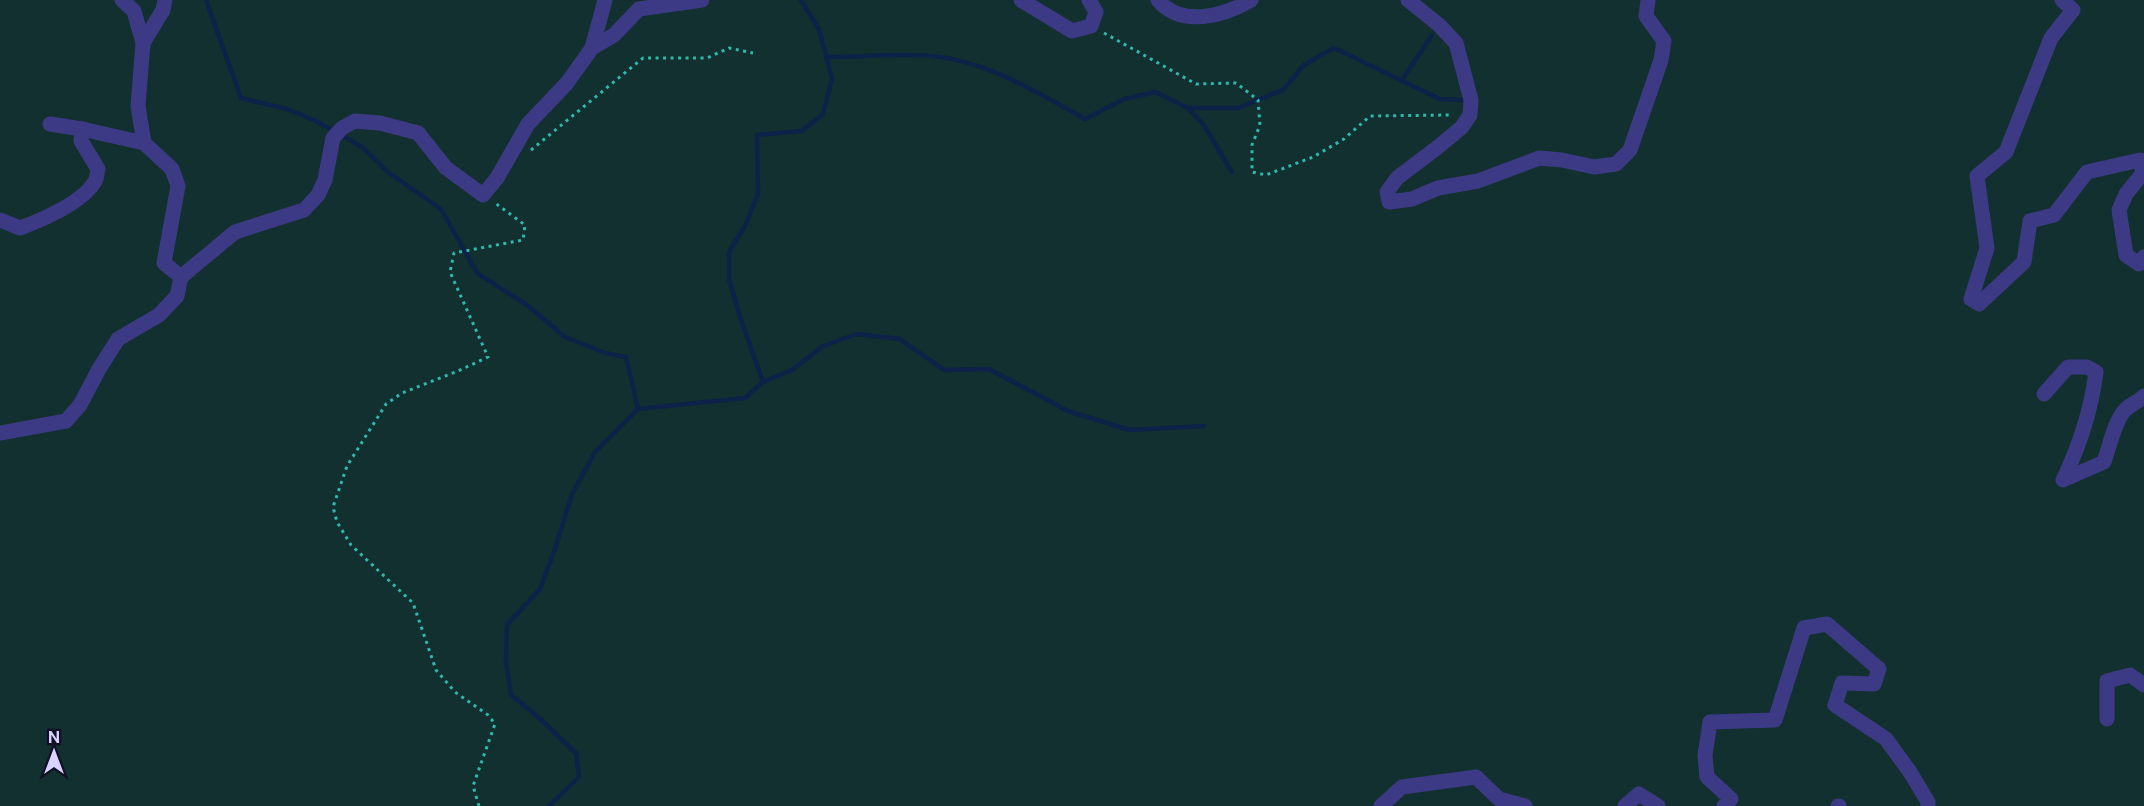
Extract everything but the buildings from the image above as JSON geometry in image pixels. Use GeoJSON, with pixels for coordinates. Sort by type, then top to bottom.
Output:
{"type":"FeatureCollection","features":[{"type":"Feature","properties":{"kind":"lane"},"geometry":{"type":"LineString","coordinates":[[122,0],[134,11],[142,43],[138,106],[144,143]]}},
{"type":"Feature","properties":{"kind":"lane"},"geometry":{"type":"LineString","coordinates":[[142,43],[163,10],[165,0]]}},
{"type":"Feature","properties":{"kind":"lane"},"geometry":{"type":"LineString","coordinates":[[0,433],[66,421],[81,405],[99,369],[118,339],[159,315],[177,296],[181,277],[235,232],[304,210],[318,195],[325,180],[333,138],[342,128],[354,121],[380,123],[418,133],[446,168],[483,195],[497,178],[528,124],[567,83],[592,48],[605,0]]}},
{"type":"Feature","properties":{"kind":"lane"},"geometry":{"type":"LineString","coordinates":[[592,48],[614,35],[639,9],[702,0]]}},
{"type":"Feature","properties":{"kind":"lane"},"geometry":{"type":"LineString","coordinates":[[1021,0],[1072,31],[1091,26],[1096,12],[1089,0]]}},
{"type":"Feature","properties":{"kind":"lane"},"geometry":{"type":"LineString","coordinates":[[1158,0],[1164,7],[1184,16],[1216,15],[1251,0]]}},
{"type":"Feature","properties":{"kind":"lane"},"geometry":{"type":"LineString","coordinates":[[1408,0],[1439,25],[1456,44],[1471,100],[1470,115],[1461,127],[1438,147],[1397,178],[1387,192],[1389,202],[1412,199],[1438,188],[1478,181],[1539,158],[1594,167],[1616,164],[1630,150],[1661,60],[1664,41],[1646,15],[1647,0]]}},
{"type":"Feature","properties":{"kind":"lane"},"geometry":{"type":"LineString","coordinates":[[2062,0],[2073,10],[2051,38],[2006,152],[1977,176],[1987,248],[1971,300],[1979,304],[2024,262],[2030,221],[2054,215],[2087,172],[2140,160],[2143,173],[2126,194],[2119,210],[2126,255],[2139,264],[2144,257]]}},
{"type":"Feature","properties":{"kind":"lane"},"geometry":{"type":"LineString","coordinates":[[50,124],[144,143],[172,169],[178,186],[164,263],[181,277]]}},
{"type":"Feature","properties":{"kind":"lane"},"geometry":{"type":"LineString","coordinates":[[0,220],[20,228],[50,217],[95,182],[98,168],[81,141],[82,129]]}},
{"type":"Feature","properties":{"kind":"lane"},"geometry":{"type":"LineString","coordinates":[[2044,394],[2068,367],[2087,367],[2096,372],[2086,427],[2078,451],[2063,480],[2104,462],[2118,420],[2126,409],[2144,396]]}},
{"type":"Feature","properties":{"kind":"lane"},"geometry":{"type":"LineString","coordinates":[[1724,806],[1731,799],[1707,777],[1705,755],[1710,722],[1775,720],[1804,628],[1827,624],[1879,669],[1874,684],[1842,683],[1835,705],[1886,739],[1910,772],[1928,802],[1928,806]]}},
{"type":"Feature","properties":{"kind":"lane"},"geometry":{"type":"LineString","coordinates":[[2106,719],[2106,681],[2130,675],[2144,685]]}},
{"type":"Feature","properties":{"kind":"lane"},"geometry":{"type":"LineString","coordinates":[[1381,806],[1402,788],[1476,777],[1499,799],[1525,806]]}},
{"type":"Feature","properties":{"kind":"lane"},"geometry":{"type":"LineString","coordinates":[[1625,806],[1639,794],[1658,806]]}},
{"type":"Feature","properties":{"kind":"path"},"geometry":{"type":"LineString","coordinates":[[1091,26],[1142,52],[1196,84],[1236,83],[1258,100],[1260,125],[1252,145],[1252,172],[1266,176],[1313,157],[1344,139],[1370,116],[1470,115]]}},
{"type":"Feature","properties":{"kind":"path"},"geometry":{"type":"LineString","coordinates":[[525,156],[643,58],[707,58],[729,48],[753,53]]}},
{"type":"Feature","properties":{"kind":"path"},"geometry":{"type":"LineString","coordinates":[[479,806],[473,786],[495,723],[488,715],[455,692],[436,670],[413,603],[351,545],[337,522],[333,507],[347,466],[386,404],[402,393],[488,357],[450,272],[454,253],[523,240],[525,225],[483,195]]}},
{"type":"Feature","properties":{"kind":"green space"},"geometry":{"type":"Polygon","coordinates":[[[0,0],[2144,0],[2144,806],[0,806],[0,0]]]}},
{"type":"Feature","properties":{"kind":"waterway"},"geometry":{"type":"LineString","coordinates":[[206,0],[241,98],[287,109],[316,121],[362,147],[389,173],[441,209],[477,273],[527,305],[565,337],[605,353],[626,357],[638,409]]}},
{"type":"Feature","properties":{"kind":"waterway"},"geometry":{"type":"LineString","coordinates":[[549,806],[579,777],[576,753],[511,695],[506,661],[507,625],[540,589],[572,494],[595,452],[638,409],[745,398],[763,382],[729,279],[729,252],[746,224],[758,194],[757,135],[802,131],[823,114],[832,79],[819,29],[801,0]]}},
{"type":"Feature","properties":{"kind":"waterway"},"geometry":{"type":"LineString","coordinates":[[1402,80],[1432,35]]}},
{"type":"Feature","properties":{"kind":"waterway"},"geometry":{"type":"LineString","coordinates":[[826,57],[906,55],[952,59],[972,64],[1012,80],[1085,119],[1124,99],[1155,92],[1188,108],[1238,108],[1283,90],[1304,65],[1334,48],[1440,99],[1463,100]]}},
{"type":"Feature","properties":{"kind":"waterway"},"geometry":{"type":"LineString","coordinates":[[1188,108],[1203,124],[1232,172]]}},
{"type":"Feature","properties":{"kind":"waterway"},"geometry":{"type":"LineString","coordinates":[[763,382],[792,370],[823,346],[857,334],[900,339],[944,370],[989,369],[1068,411],[1129,430],[1204,426]]}}]}
